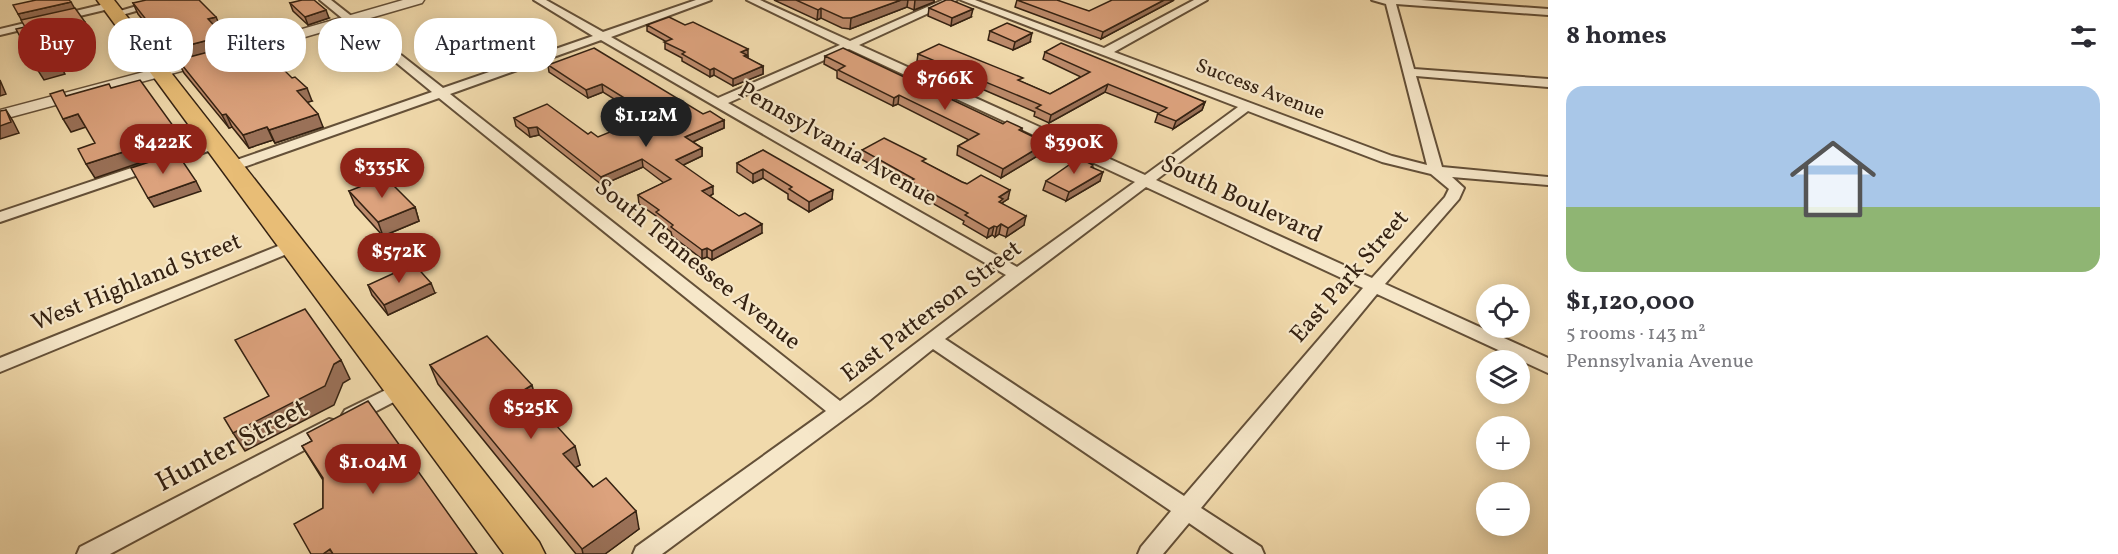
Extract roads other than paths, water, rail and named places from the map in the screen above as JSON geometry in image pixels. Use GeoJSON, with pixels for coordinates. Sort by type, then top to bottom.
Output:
{"type":"FeatureCollection","features":[{"type":"Feature","properties":{"kind":"main road"},"geometry":{"type":"LineString","coordinates":[[159,72],[233,166],[526,554]]}},
{"type":"Feature","properties":{"kind":"street"},"geometry":{"type":"LineString","coordinates":[[4,32],[110,6],[169,0]]}},
{"type":"Feature","properties":{"kind":"street","name":"South Tennessee Avenue"},"geometry":{"type":"LineString","coordinates":[[325,0],[347,18]]}},
{"type":"Feature","properties":{"kind":"street"},"geometry":{"type":"LineString","coordinates":[[356,18],[417,0]]}},
{"type":"Feature","properties":{"kind":"street","name":"Pennsylvania Avenue"},"geometry":{"type":"LineString","coordinates":[[539,0],[602,37],[609,38],[1018,275]]}},
{"type":"Feature","properties":{"kind":"street"},"geometry":{"type":"LineString","coordinates":[[233,166],[706,0]]}},
{"type":"Feature","properties":{"kind":"street","name":"South Boulevard"},"geometry":{"type":"LineString","coordinates":[[752,0],[1548,366]]}},
{"type":"Feature","properties":{"kind":"street"},"geometry":{"type":"LineString","coordinates":[[718,102],[952,0]]}},
{"type":"Feature","properties":{"kind":"street","name":"Success Avenue"},"geometry":{"type":"LineString","coordinates":[[966,0],[1387,159],[1436,171],[1548,181]]}},
{"type":"Feature","properties":{"kind":"street"},"geometry":{"type":"LineString","coordinates":[[1105,52],[1202,0]]}},
{"type":"Feature","properties":{"kind":"street"},"geometry":{"type":"LineString","coordinates":[[1377,0],[1548,12]]}},
{"type":"Feature","properties":{"kind":"street","name":"East Park Street"},"geometry":{"type":"LineString","coordinates":[[1149,554],[1374,286],[1452,198],[1457,188],[1436,171],[1390,1]]}},
{"type":"Feature","properties":{"kind":"street"},"geometry":{"type":"LineString","coordinates":[[193,63],[318,28]]}},
{"type":"Feature","properties":{"kind":"street","name":"South Tennessee Avenue"},"geometry":{"type":"LineString","coordinates":[[402,63],[840,412]]}},
{"type":"Feature","properties":{"kind":"street"},"geometry":{"type":"LineString","coordinates":[[0,115],[159,72]]}},
{"type":"Feature","properties":{"kind":"street"},"geometry":{"type":"LineString","coordinates":[[1409,72],[1548,83]]}},
{"type":"Feature","properties":{"kind":"street","name":"East Patterson Street"},"geometry":{"type":"LineString","coordinates":[[644,554],[840,412],[934,341],[953,323],[1247,106]]}},
{"type":"Feature","properties":{"kind":"street"},"geometry":{"type":"LineString","coordinates":[[0,217],[215,144]]}},
{"type":"Feature","properties":{"kind":"street","name":"West Highland Street"},"geometry":{"type":"LineString","coordinates":[[0,365],[292,245]]}},
{"type":"Feature","properties":{"kind":"street"},"geometry":{"type":"LineString","coordinates":[[934,341],[1253,554]]}},
{"type":"Feature","properties":{"kind":"street","name":"Hunter Street"},"geometry":{"type":"LineString","coordinates":[[88,554],[402,389]]}}]}
